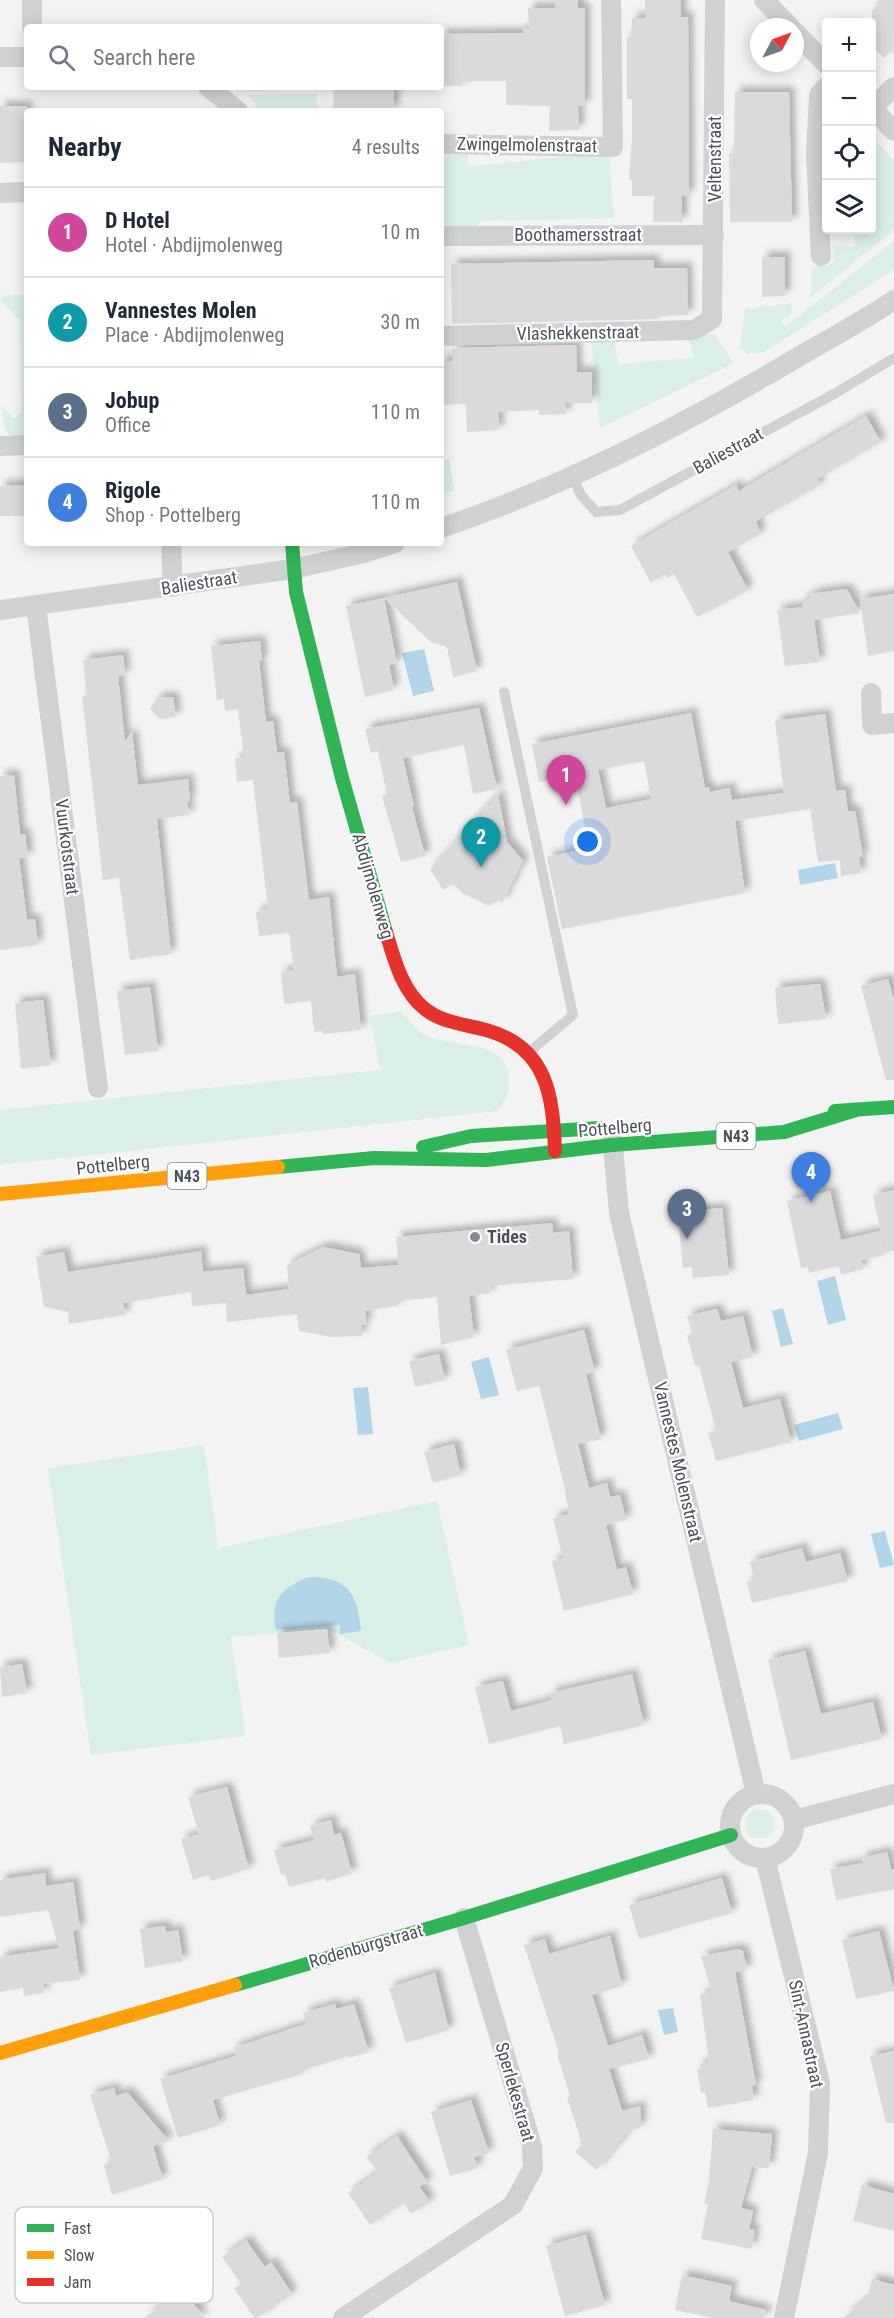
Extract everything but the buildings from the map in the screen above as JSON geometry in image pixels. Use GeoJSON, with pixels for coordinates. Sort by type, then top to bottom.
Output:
{"type":"FeatureCollection","features":[{"type":"Feature","properties":{"kind":"street"},"geometry":{"type":"LineString","coordinates":[[32,0],[32,24]]}},
{"type":"Feature","properties":{"kind":"street","name":"Zwingelmolenstraat"},"geometry":{"type":"LineString","coordinates":[[444,144],[613,147],[611,0]]}},
{"type":"Feature","properties":{"kind":"street","name":"Veltenstraat"},"geometry":{"type":"LineString","coordinates":[[712,319],[715,0]]}},
{"type":"Feature","properties":{"kind":"street"},"geometry":{"type":"LineString","coordinates":[[764,0],[781,18]]}},
{"type":"Feature","properties":{"kind":"street"},"geometry":{"type":"LineString","coordinates":[[804,41],[822,60]]}},
{"type":"Feature","properties":{"kind":"street"},"geometry":{"type":"LineString","coordinates":[[0,57],[24,57]]}},
{"type":"Feature","properties":{"kind":"street"},"geometry":{"type":"LineString","coordinates":[[876,104],[894,87]]}},
{"type":"Feature","properties":{"kind":"street"},"geometry":{"type":"LineString","coordinates":[[212,90],[234,108]]}},
{"type":"Feature","properties":{"kind":"street"},"geometry":{"type":"LineString","coordinates":[[821,256],[816,154],[819,95],[822,92]]}},
{"type":"Feature","properties":{"kind":"street"},"geometry":{"type":"LineString","coordinates":[[876,112],[894,131]]}},
{"type":"Feature","properties":{"kind":"street"},"geometry":{"type":"LineString","coordinates":[[0,193],[24,192]]}},
{"type":"Feature","properties":{"kind":"street","name":"Boothamersstraat"},"geometry":{"type":"LineString","coordinates":[[444,236],[714,235]]}},
{"type":"Feature","properties":{"kind":"street"},"geometry":{"type":"LineString","coordinates":[[444,527],[499,508],[572,477],[756,381],[894,300]]}},
{"type":"Feature","properties":{"kind":"street","name":"Vlashekkenstraat"},"geometry":{"type":"LineString","coordinates":[[444,336],[694,330],[712,319]]}},
{"type":"Feature","properties":{"kind":"street"},"geometry":{"type":"LineString","coordinates":[[0,446],[24,445]]}},
{"type":"Feature","properties":{"kind":"street"},"geometry":{"type":"LineString","coordinates":[[171,546],[173,587]]}},
{"type":"Feature","properties":{"kind":"street","name":"Abdijmolenweg"},"geometry":{"type":"LineString","coordinates":[[292,546],[296,592],[342,778],[394,960],[405,986],[426,1011],[452,1022],[499,1034],[515,1043],[527,1054],[542,1075],[551,1095],[555,1151]]}},
{"type":"Feature","properties":{"kind":"street","name":"Baliestraat"},"geometry":{"type":"LineString","coordinates":[[0,610],[293,569],[364,554],[387,546]]}},
{"type":"Feature","properties":{"kind":"street","name":"Vuurkotstraat"},"geometry":{"type":"LineString","coordinates":[[36,606],[98,1088]]}},
{"type":"Feature","properties":{"kind":"street"},"geometry":{"type":"LineString","coordinates":[[871,693],[872,725],[894,723]]}},
{"type":"Feature","properties":{"kind":"street","name":"Pottelberg"},"geometry":{"type":"LineString","coordinates":[[805,1111],[894,1107]]}},
{"type":"Feature","properties":{"kind":"street","name":"Pottelberg"},"geometry":{"type":"LineString","coordinates":[[374,1158],[471,1136],[554,1129],[616,1133],[784,1131],[856,1110]]}},
{"type":"Feature","properties":{"kind":"street","name":"Pottelberg"},"geometry":{"type":"LineString","coordinates":[[0,1194],[374,1158],[486,1160],[555,1151],[616,1133]]}},
{"type":"Feature","properties":{"kind":"street","name":"Vannestes Molenstraat"},"geometry":{"type":"LineString","coordinates":[[616,1133],[619,1213],[756,1794]]}},
{"type":"Feature","properties":{"kind":"street"},"geometry":{"type":"LineString","coordinates":[[756,1794],[771,1795],[784,1803],[794,1820],[792,1837],[788,1845],[780,1853],[765,1858],[746,1854],[736,1845],[731,1835],[731,1817],[738,1804],[756,1794]]}},
{"type":"Feature","properties":{"kind":"street"},"geometry":{"type":"LineString","coordinates":[[794,1820],[894,1794]]}},
{"type":"Feature","properties":{"kind":"street","name":"Rodenburgstraat"},"geometry":{"type":"LineString","coordinates":[[0,2053],[464,1918],[731,1835]]}},
{"type":"Feature","properties":{"kind":"street","name":"Sint-Annastraat"},"geometry":{"type":"LineString","coordinates":[[765,1858],[820,2083],[818,2153],[783,2318]]}},
{"type":"Feature","properties":{"kind":"street","name":"Sperlekestraat"},"geometry":{"type":"LineString","coordinates":[[343,2318],[513,2205],[533,2168],[532,2146],[464,1918]]}},
{"type":"Feature","properties":{"kind":"lane","name":"Baliestraat"},"geometry":{"type":"LineString","coordinates":[[572,477],[581,495],[596,512],[620,510],[834,394],[894,358]]}},
{"type":"Feature","properties":{"kind":"lane"},"geometry":{"type":"LineString","coordinates":[[504,692],[573,1015],[527,1054]]}},
{"type":"Feature","properties":{"kind":"green space"},"geometry":{"type":"Polygon","coordinates":[[[317,94],[317,108],[258,108],[247,95],[317,94]]]}},
{"type":"Feature","properties":{"kind":"green space"},"geometry":{"type":"Polygon","coordinates":[[[876,141],[894,160],[894,230],[810,298],[812,266],[828,266],[834,261],[833,245],[855,247],[855,234],[876,234],[876,141]]]}},
{"type":"Feature","properties":{"kind":"green space"},"geometry":{"type":"Polygon","coordinates":[[[609,152],[614,218],[482,221],[472,229],[445,225],[444,159],[449,155],[468,155],[468,165],[609,152]]]}},
{"type":"Feature","properties":{"kind":"green space"},"geometry":{"type":"Polygon","coordinates":[[[894,241],[894,270],[762,353],[747,354],[740,347],[745,309],[792,303],[791,315],[781,321],[785,327],[894,241]]]}},
{"type":"Feature","properties":{"kind":"green space"},"geometry":{"type":"Polygon","coordinates":[[[4,295],[24,295],[24,438],[13,437],[9,434],[3,420],[2,406],[14,419],[22,412],[20,320],[1,301],[4,295]]]}},
{"type":"Feature","properties":{"kind":"green space"},"geometry":{"type":"Polygon","coordinates":[[[714,334],[734,363],[600,428],[591,339],[614,340],[618,364],[693,358],[688,336],[714,334]]]}},
{"type":"Feature","properties":{"kind":"green space"},"geometry":{"type":"Polygon","coordinates":[[[449,459],[455,490],[444,493],[444,460],[449,459]]]}},
{"type":"Feature","properties":{"kind":"green space"},"geometry":{"type":"Polygon","coordinates":[[[401,1011],[417,1030],[432,1038],[486,1049],[497,1055],[505,1064],[509,1086],[507,1095],[497,1111],[0,1165],[0,1110],[380,1070],[370,1016],[401,1011]]]}},
{"type":"Feature","properties":{"kind":"green space"},"geometry":{"type":"Polygon","coordinates":[[[204,1445],[218,1548],[437,1501],[469,1645],[390,1663],[328,1629],[231,1637],[246,1736],[91,1755],[48,1468],[204,1445]]]}},
{"type":"Feature","properties":{"kind":"green space"},"geometry":{"type":"Polygon","coordinates":[[[760,1809],[771,1813],[775,1824],[771,1835],[760,1839],[749,1835],[745,1824],[749,1813],[760,1809]]]}},
{"type":"Feature","properties":{"kind":"water"},"geometry":{"type":"Polygon","coordinates":[[[424,649],[434,691],[413,696],[402,653],[424,649]]]}},
{"type":"Feature","properties":{"kind":"water"},"geometry":{"type":"Polygon","coordinates":[[[835,863],[838,878],[800,885],[798,870],[835,863]]]}},
{"type":"Feature","properties":{"kind":"water"},"geometry":{"type":"Polygon","coordinates":[[[835,1276],[846,1320],[828,1325],[817,1281],[835,1276]]]}},
{"type":"Feature","properties":{"kind":"water"},"geometry":{"type":"Polygon","coordinates":[[[783,1308],[793,1344],[781,1347],[772,1311],[783,1308]]]}},
{"type":"Feature","properties":{"kind":"water"},"geometry":{"type":"Polygon","coordinates":[[[489,1357],[499,1395],[481,1399],[471,1362],[489,1357]]]}},
{"type":"Feature","properties":{"kind":"water"},"geometry":{"type":"Polygon","coordinates":[[[368,1387],[373,1434],[358,1435],[353,1388],[368,1387]]]}},
{"type":"Feature","properties":{"kind":"water"},"geometry":{"type":"Polygon","coordinates":[[[838,1413],[843,1429],[799,1441],[794,1425],[838,1413]]]}},
{"type":"Feature","properties":{"kind":"water"},"geometry":{"type":"Polygon","coordinates":[[[885,1531],[894,1565],[880,1568],[871,1534],[885,1531]]]}},
{"type":"Feature","properties":{"kind":"water"},"geometry":{"type":"Polygon","coordinates":[[[308,1577],[333,1580],[348,1590],[357,1607],[361,1631],[340,1634],[340,1625],[276,1630],[275,1610],[280,1596],[291,1586],[308,1577]]]}},
{"type":"Feature","properties":{"kind":"water"},"geometry":{"type":"Polygon","coordinates":[[[673,2008],[678,2032],[664,2035],[658,2010],[673,2008]]]}},
{"type":"Feature","properties":{"kind":"traffic: fast"},"geometry":{"type":"LineString","coordinates":[[292,546],[296,592],[342,778],[386,932]]}},
{"type":"Feature","properties":{"kind":"traffic: fast"},"geometry":{"type":"LineString","coordinates":[[835,1111],[894,1107]]}},
{"type":"Feature","properties":{"kind":"traffic: fast"},"geometry":{"type":"LineString","coordinates":[[278,1167],[374,1158],[486,1160],[612,1145],[784,1132],[856,1110]]}},
{"type":"Feature","properties":{"kind":"traffic: fast"},"geometry":{"type":"LineString","coordinates":[[423,1147],[471,1136],[600,1128]]}},
{"type":"Feature","properties":{"kind":"traffic: fast"},"geometry":{"type":"LineString","coordinates":[[235,1985],[464,1918],[731,1835]]}},
{"type":"Feature","properties":{"kind":"traffic: slow"},"geometry":{"type":"LineString","coordinates":[[0,1194],[278,1167]]}},
{"type":"Feature","properties":{"kind":"traffic: slow"},"geometry":{"type":"LineString","coordinates":[[0,2053],[235,1985]]}},
{"type":"Feature","properties":{"kind":"traffic: jam"},"geometry":{"type":"LineString","coordinates":[[386,932],[405,984],[417,1002],[425,1009],[446,1020],[507,1038],[523,1048],[535,1062],[549,1093],[555,1151]]}},
{"type":"Feature","properties":{"kind":"place","name":"D Hotel"},"geometry":{"type":"Point","coordinates":[566,805]}},
{"type":"Feature","properties":{"kind":"place","name":"Vannestes Molen"},"geometry":{"type":"Point","coordinates":[481,867]}},
{"type":"Feature","properties":{"kind":"place","name":"Rigole"},"geometry":{"type":"Point","coordinates":[811,1202]}},
{"type":"Feature","properties":{"kind":"place","name":"Tides"},"geometry":{"type":"Point","coordinates":[475,1237]}},
{"type":"Feature","properties":{"kind":"place","name":"Jobup"},"geometry":{"type":"Point","coordinates":[687,1239]}}]}
